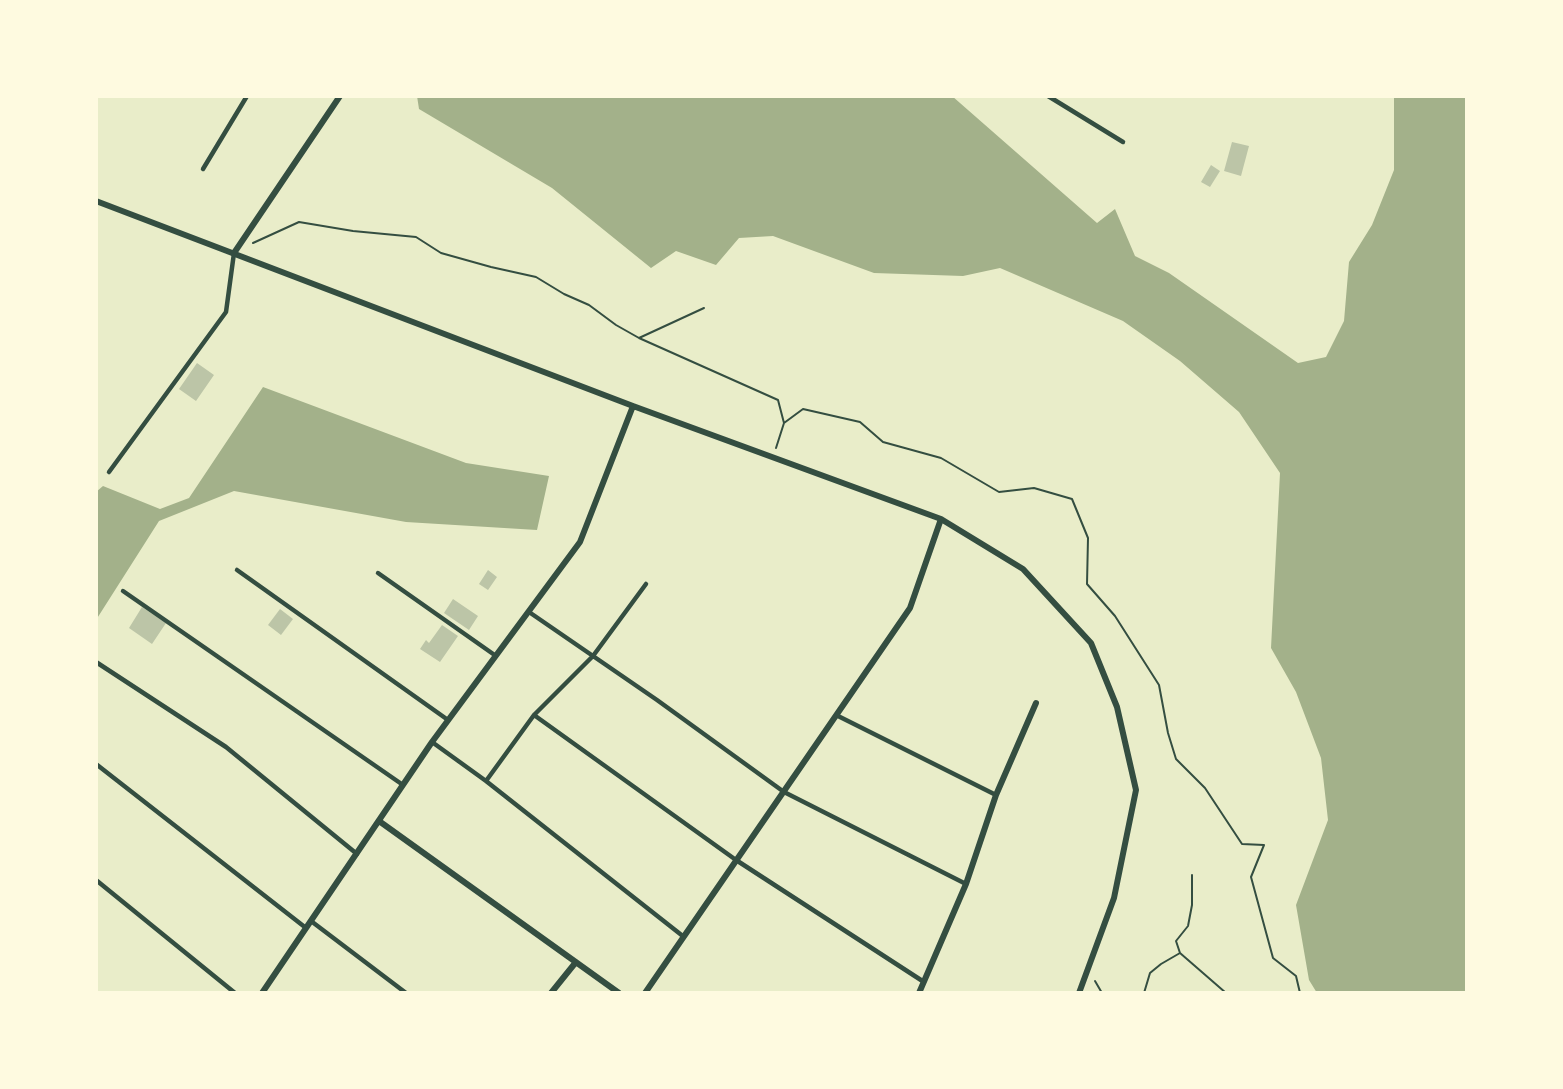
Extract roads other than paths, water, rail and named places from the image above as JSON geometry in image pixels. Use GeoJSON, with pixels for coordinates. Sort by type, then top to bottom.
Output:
{"type":"FeatureCollection","features":[{"type":"Feature","properties":{"kind":"street"},"geometry":{"type":"LineString","coordinates":[[234,252],[340,96]]}},
{"type":"Feature","properties":{"kind":"street"},"geometry":{"type":"LineString","coordinates":[[96,201],[633,406],[941,519],[1023,569],[1091,643],[1117,707],[1136,789],[1114,898],[1079,993]]}},
{"type":"Feature","properties":{"kind":"street"},"geometry":{"type":"LineString","coordinates":[[262,993],[432,742],[580,542],[633,406]]}},
{"type":"Feature","properties":{"kind":"street"},"geometry":{"type":"LineString","coordinates":[[645,993],[910,608],[941,519]]}},
{"type":"Feature","properties":{"kind":"street"},"geometry":{"type":"LineString","coordinates":[[919,993],[966,884],[996,795],[1036,703]]}},
{"type":"Feature","properties":{"kind":"street"},"geometry":{"type":"LineString","coordinates":[[379,821],[619,993]]}},
{"type":"Feature","properties":{"kind":"street"},"geometry":{"type":"LineString","coordinates":[[551,993],[576,962]]}},
{"type":"Feature","properties":{"kind":"lane"},"geometry":{"type":"LineString","coordinates":[[203,169],[247,96]]}},
{"type":"Feature","properties":{"kind":"lane"},"geometry":{"type":"LineString","coordinates":[[1048,96],[1123,142]]}},
{"type":"Feature","properties":{"kind":"lane"},"geometry":{"type":"LineString","coordinates":[[109,472],[226,312],[234,252]]}},
{"type":"Feature","properties":{"kind":"lane"},"geometry":{"type":"LineString","coordinates":[[237,570],[448,720]]}},
{"type":"Feature","properties":{"kind":"lane"},"geometry":{"type":"LineString","coordinates":[[378,573],[496,656]]}},
{"type":"Feature","properties":{"kind":"lane"},"geometry":{"type":"LineString","coordinates":[[486,781],[534,715],[593,656],[646,584]]}},
{"type":"Feature","properties":{"kind":"lane"},"geometry":{"type":"LineString","coordinates":[[123,591],[403,785]]}},
{"type":"Feature","properties":{"kind":"lane"},"geometry":{"type":"LineString","coordinates":[[529,612],[783,792],[966,884]]}},
{"type":"Feature","properties":{"kind":"lane"},"geometry":{"type":"LineString","coordinates":[[96,662],[226,747],[357,854]]}},
{"type":"Feature","properties":{"kind":"lane"},"geometry":{"type":"LineString","coordinates":[[534,715],[736,860],[924,982]]}},
{"type":"Feature","properties":{"kind":"lane"},"geometry":{"type":"LineString","coordinates":[[836,715],[996,795]]}},
{"type":"Feature","properties":{"kind":"lane"},"geometry":{"type":"LineString","coordinates":[[432,742],[486,781],[684,937]]}},
{"type":"Feature","properties":{"kind":"lane"},"geometry":{"type":"LineString","coordinates":[[96,764],[306,928]]}},
{"type":"Feature","properties":{"kind":"lane"},"geometry":{"type":"LineString","coordinates":[[96,880],[235,993]]}},
{"type":"Feature","properties":{"kind":"lane"},"geometry":{"type":"LineString","coordinates":[[311,921],[406,993]]}}]}
